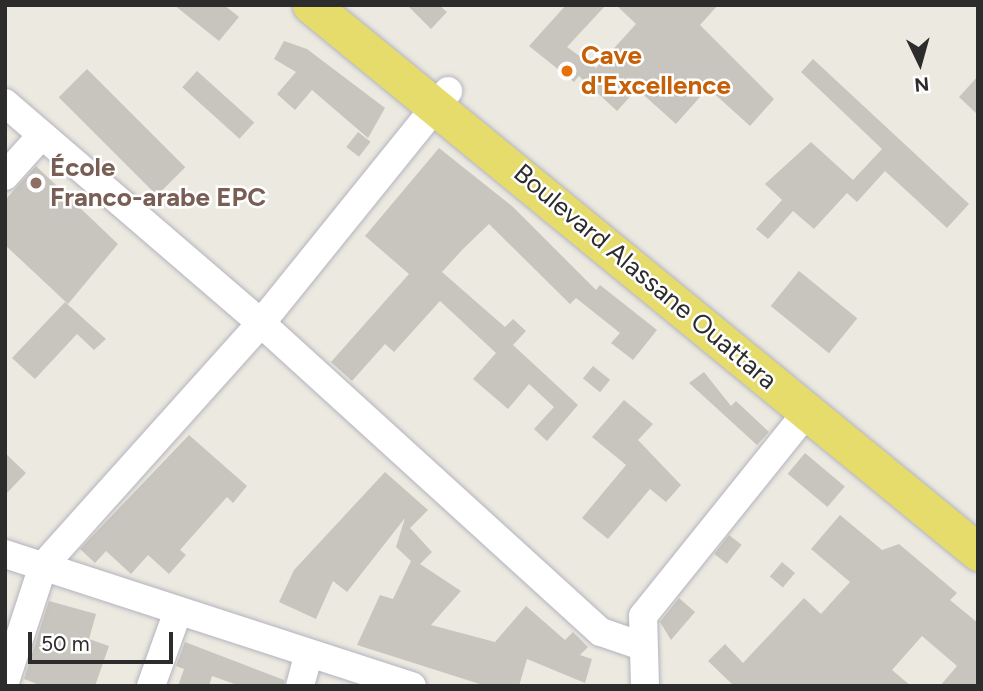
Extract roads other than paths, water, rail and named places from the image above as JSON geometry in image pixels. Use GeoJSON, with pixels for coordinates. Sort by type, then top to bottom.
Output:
{"type":"FeatureCollection","features":[{"type":"Feature","properties":{"kind":"main road","name":"Boulevard Alassane Ouattara"},"geometry":{"type":"LineString","coordinates":[[311,5],[442,98],[978,534]]}},
{"type":"Feature","properties":{"kind":"main road","name":"Boulevard Alassane Ouattara"},"geometry":{"type":"LineString","coordinates":[[348,5],[442,98],[807,412],[978,552]]}},
{"type":"Feature","properties":{"kind":"street"},"geometry":{"type":"LineString","coordinates":[[5,682],[43,566],[261,323],[442,98]]}},
{"type":"Feature","properties":{"kind":"street"},"geometry":{"type":"LineString","coordinates":[[5,103],[40,137],[261,323],[601,632],[639,645]]}},
{"type":"Feature","properties":{"kind":"street"},"geometry":{"type":"LineString","coordinates":[[5,176],[40,137]]}},
{"type":"Feature","properties":{"kind":"street"},"geometry":{"type":"LineString","coordinates":[[645,686],[639,645],[643,616],[807,412]]}},
{"type":"Feature","properties":{"kind":"street"},"geometry":{"type":"LineString","coordinates":[[5,554],[308,656],[412,686]]}},
{"type":"Feature","properties":{"kind":"street"},"geometry":{"type":"LineString","coordinates":[[150,686],[178,611]]}},
{"type":"Feature","properties":{"kind":"street"},"geometry":{"type":"LineString","coordinates":[[300,686],[308,656]]}},
{"type":"Feature","properties":{"kind":"place","name":"Cave d'Excellence"},"geometry":{"type":"Point","coordinates":[567,71]}},
{"type":"Feature","properties":{"kind":"place","name":"École Franco-arabe EPC"},"geometry":{"type":"Point","coordinates":[36,183]}}]}
